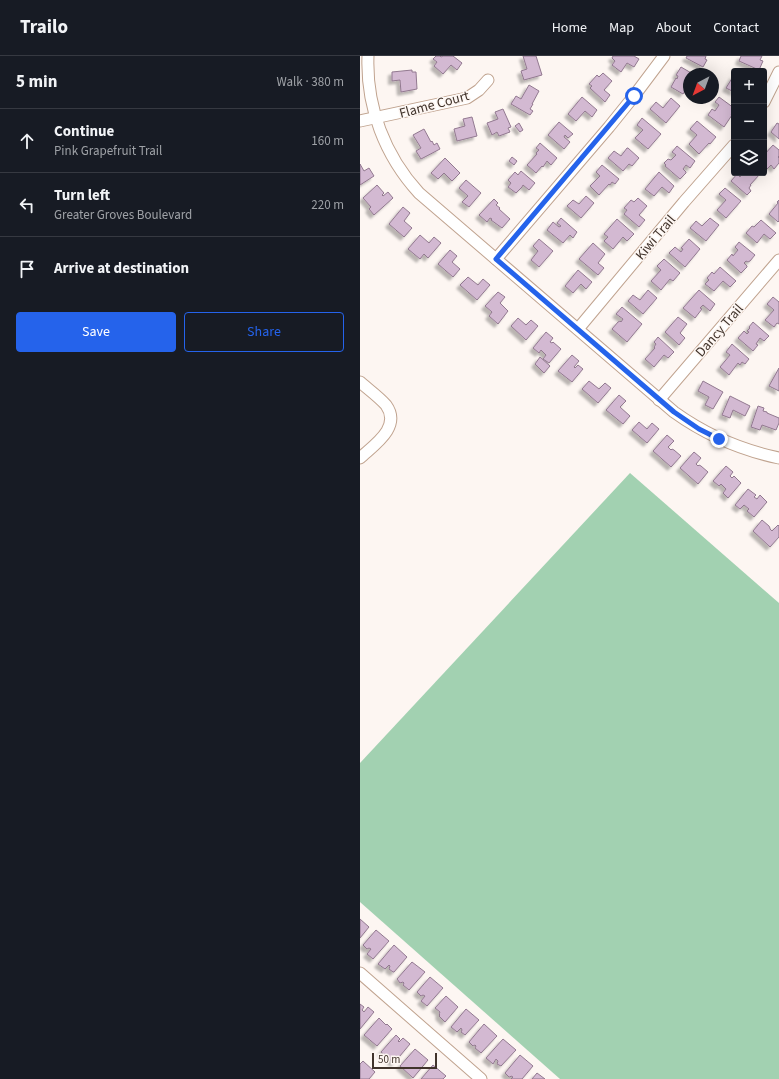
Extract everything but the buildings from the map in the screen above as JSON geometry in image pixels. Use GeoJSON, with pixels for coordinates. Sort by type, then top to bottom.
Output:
{"type":"FeatureCollection","features":[{"type":"Feature","properties":{"kind":"street"},"geometry":{"type":"LineString","coordinates":[[368,56],[370,92],[376,118],[384,141],[392,157],[413,187],[659,400],[686,421],[714,437],[750,451],[779,458]]}},
{"type":"Feature","properties":{"kind":"street"},"geometry":{"type":"LineString","coordinates":[[496,259],[634,96],[664,56]]}},
{"type":"Feature","properties":{"kind":"street"},"geometry":{"type":"LineString","coordinates":[[767,96],[779,72]]}},
{"type":"Feature","properties":{"kind":"street","name":"Flame Court"},"geometry":{"type":"LineString","coordinates":[[360,121],[467,98],[479,90],[488,80]]}},
{"type":"Feature","properties":{"kind":"street","name":"Kiwi Trail"},"geometry":{"type":"LineString","coordinates":[[578,329],[684,202],[731,148]]}},
{"type":"Feature","properties":{"kind":"street","name":"Dancy Trail"},"geometry":{"type":"LineString","coordinates":[[659,400],[779,260]]}},
{"type":"Feature","properties":{"kind":"street"},"geometry":{"type":"LineString","coordinates":[[360,382],[385,405],[390,413],[391,421],[389,428],[382,438],[360,458]]}},
{"type":"Feature","properties":{"kind":"street"},"geometry":{"type":"LineString","coordinates":[[360,973],[481,1079]]}},
{"type":"Feature","properties":{"kind":"green space"},"geometry":{"type":"Polygon","coordinates":[[[630,473],[779,603],[779,1079],[560,1079],[360,902],[360,763],[630,473]]]}},
{"type":"Feature","properties":{"kind":"route"},"geometry":{"type":"LineString","coordinates":[[634,96],[496,259],[674,412],[699,429],[719,439]]}}]}
